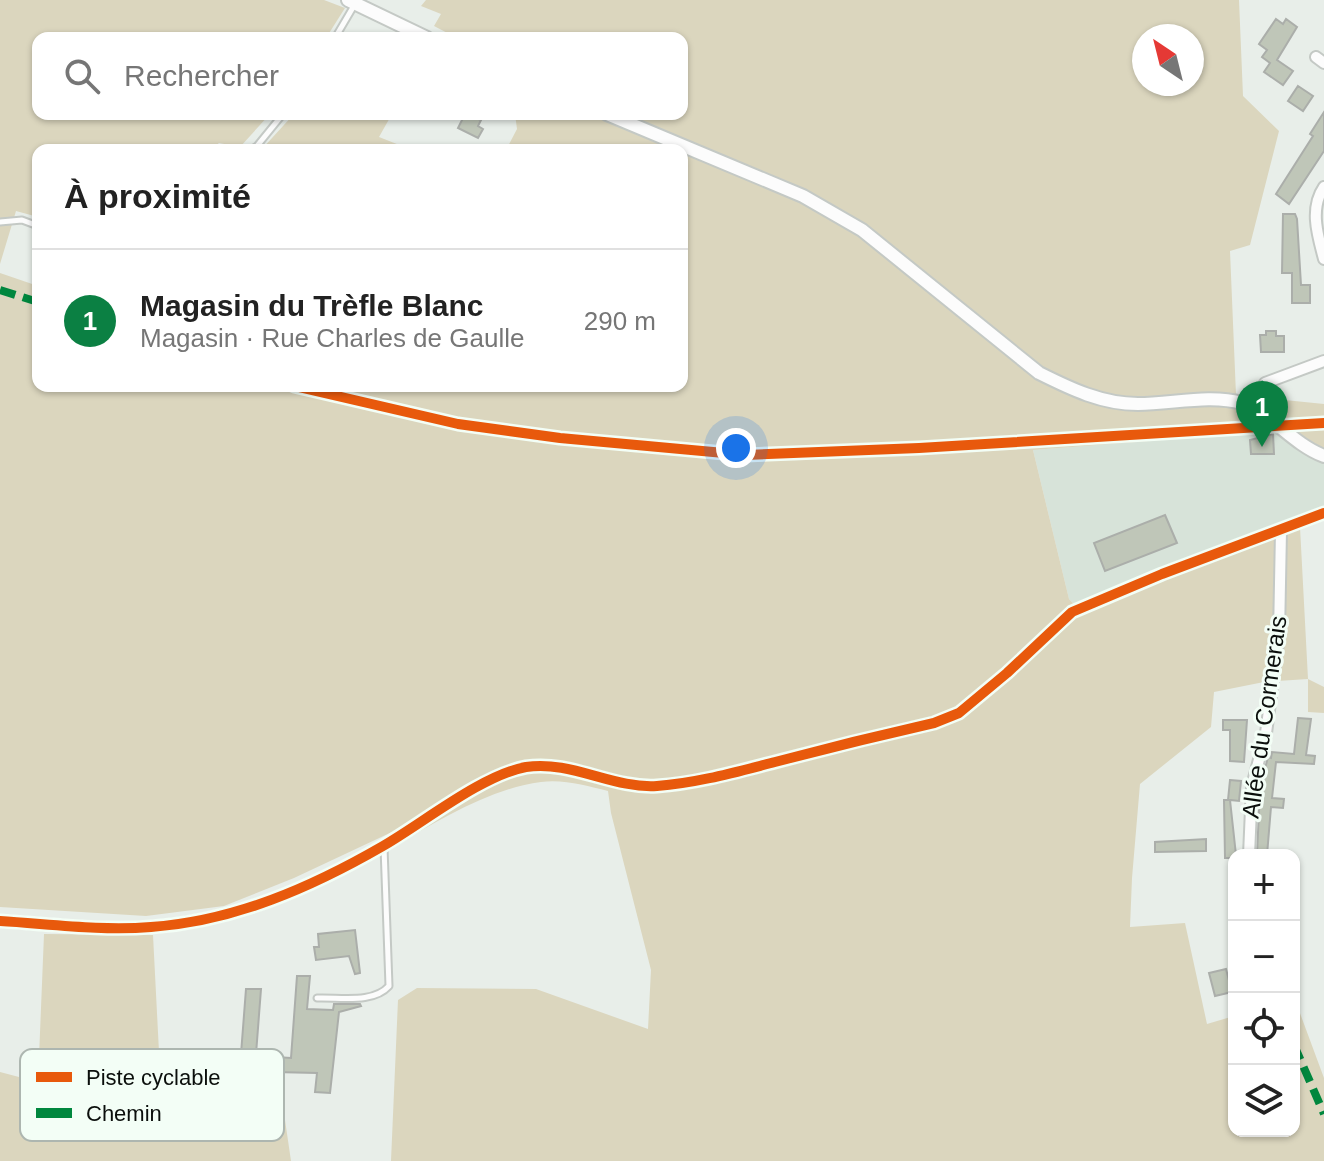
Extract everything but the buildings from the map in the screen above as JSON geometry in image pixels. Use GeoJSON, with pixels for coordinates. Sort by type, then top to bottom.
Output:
{"type":"FeatureCollection","features":[{"type":"Feature","properties":{"kind":"street"},"geometry":{"type":"LineString","coordinates":[[352,2],[414,32]]}},
{"type":"Feature","properties":{"kind":"street"},"geometry":{"type":"LineString","coordinates":[[622,120],[680,144]]}},
{"type":"Feature","properties":{"kind":"street"},"geometry":{"type":"LineString","coordinates":[[688,147],[777,184],[862,230],[1039,373],[1071,389],[1103,400],[1136,404],[1230,401],[1246,404],[1303,447],[1324,456]]}},
{"type":"Feature","properties":{"kind":"street"},"geometry":{"type":"LineString","coordinates":[[1324,187],[1319,195],[1315,225],[1324,259]]}},
{"type":"Feature","properties":{"kind":"street"},"geometry":{"type":"LineString","coordinates":[[1265,383],[1324,361]]}},
{"type":"Feature","properties":{"kind":"street"},"geometry":{"type":"LineString","coordinates":[[0,921],[152,927],[254,906],[294,893],[384,846],[477,787],[524,767],[570,769],[653,786],[703,781],[934,723],[959,713],[1072,612],[1162,574],[1324,513]]}},
{"type":"Feature","properties":{"kind":"street","name":"Allée du Cormerais"},"geometry":{"type":"LineString","coordinates":[[1249,849],[1252,786],[1266,733],[1279,635],[1281,531]]}},
{"type":"Feature","properties":{"kind":"lane"},"geometry":{"type":"LineString","coordinates":[[338,32],[352,2]]}},
{"type":"Feature","properties":{"kind":"lane"},"geometry":{"type":"LineString","coordinates":[[259,144],[278,120]]}},
{"type":"Feature","properties":{"kind":"lane"},"geometry":{"type":"LineString","coordinates":[[0,222],[22,220],[32,224]]}},
{"type":"Feature","properties":{"kind":"lane"},"geometry":{"type":"LineString","coordinates":[[317,998],[372,997],[381,995],[389,986],[384,846]]}},
{"type":"Feature","properties":{"kind":"shaded area"},"geometry":{"type":"Polygon","coordinates":[[[0,0],[324,0],[345,8],[330,32],[32,32],[32,120],[265,120],[243,144],[32,144],[32,215],[16,211],[0,264],[0,0]]]}},
{"type":"Feature","properties":{"kind":"shaded area"},"geometry":{"type":"Polygon","coordinates":[[[426,0],[1239,0],[1243,96],[1279,131],[1250,245],[1230,251],[1236,395],[1324,404],[1324,449],[1293,430],[1033,450],[1069,599],[1083,613],[1300,527],[1308,679],[1264,682],[1214,692],[1211,727],[1140,784],[1130,927],[1185,923],[1207,1024],[1228,1018],[1228,1137],[1300,1137],[1300,1013],[1324,1078],[1324,1161],[391,1161],[398,1000],[417,988],[536,989],[648,1029],[651,970],[608,791],[575,784],[541,782],[502,791],[464,807],[394,846],[392,832],[294,878],[224,906],[146,916],[0,907],[0,273],[32,284],[32,392],[688,392],[688,144],[509,144],[517,129],[516,120],[688,120],[688,32],[446,32],[434,26],[441,14],[421,6],[426,0]]]}},
{"type":"Feature","properties":{"kind":"shaded area"},"geometry":{"type":"Polygon","coordinates":[[[288,120],[389,120],[379,137],[397,144],[266,144],[288,120]]]}},
{"type":"Feature","properties":{"kind":"shaded area"},"geometry":{"type":"Polygon","coordinates":[[[1293,430],[1324,449],[1324,517],[1083,613],[1069,599],[1033,450],[1293,430]]]}},
{"type":"Feature","properties":{"kind":"shaded area"},"geometry":{"type":"Polygon","coordinates":[[[1308,679],[1324,687],[1324,713],[1308,712],[1308,679]]]}},
{"type":"Feature","properties":{"kind":"shaded area"},"geometry":{"type":"Polygon","coordinates":[[[44,934],[153,935],[159,1049],[39,1049],[44,934]]]}},
{"type":"Feature","properties":{"kind":"shaded area"},"geometry":{"type":"Polygon","coordinates":[[[0,1072],[20,1077],[20,1141],[284,1141],[285,1120],[291,1161],[0,1161],[0,1072]]]}},
{"type":"Feature","properties":{"kind":"marked path"},"geometry":{"type":"LineString","coordinates":[[0,290],[32,300]]}},
{"type":"Feature","properties":{"kind":"marked path"},"geometry":{"type":"LineString","coordinates":[[1246,404],[1265,383]]}},
{"type":"Feature","properties":{"kind":"marked path"},"geometry":{"type":"LineString","coordinates":[[1300,1059],[1324,1114]]}},
{"type":"Feature","properties":{"kind":"cycle path"},"geometry":{"type":"LineString","coordinates":[[320,392],[458,424],[560,438],[746,455],[919,448],[1324,423]]}},
{"type":"Feature","properties":{"kind":"cycle path"},"geometry":{"type":"LineString","coordinates":[[0,921],[132,928],[213,918],[243,910],[329,875],[383,846],[472,789],[526,767],[559,767],[641,786],[672,785],[934,723],[959,713],[1072,612],[1162,574],[1324,513]]}},
{"type":"Feature","properties":{"kind":"place","name":"Magasin du Trèfle Blanc"},"geometry":{"type":"Point","coordinates":[1262,447]}}]}
